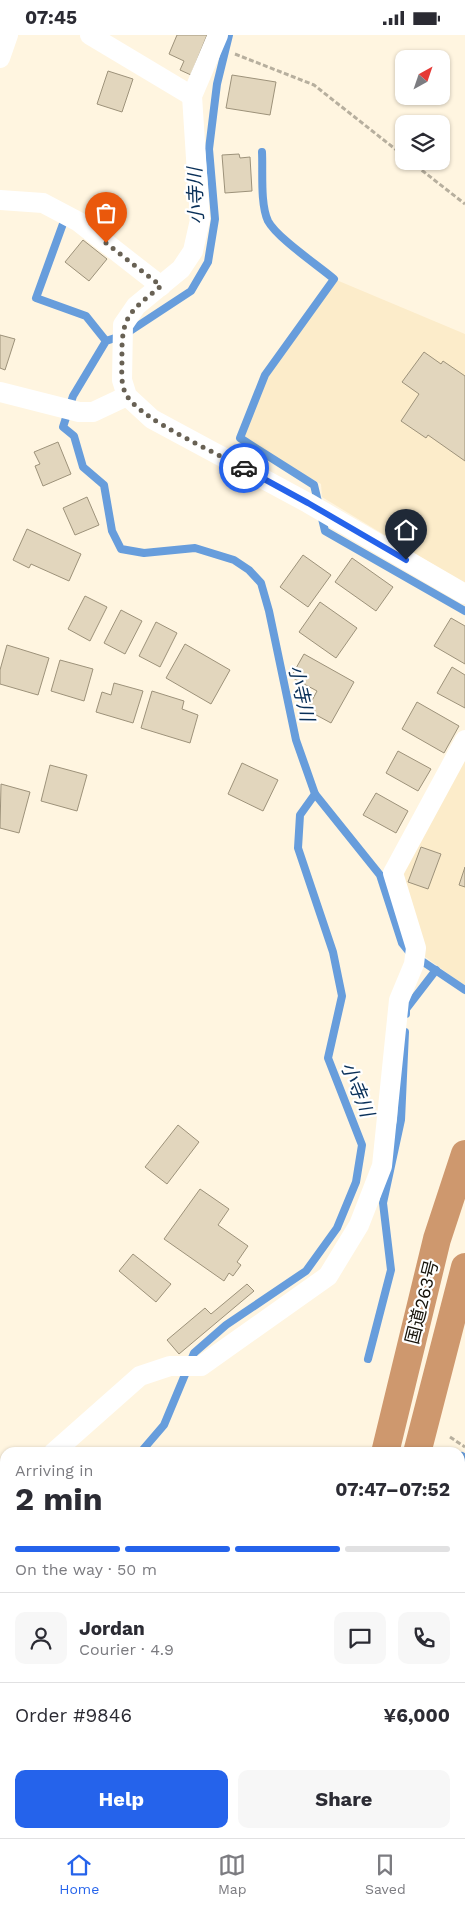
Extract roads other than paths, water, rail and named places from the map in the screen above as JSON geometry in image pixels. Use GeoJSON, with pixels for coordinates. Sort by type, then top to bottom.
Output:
{"type":"FeatureCollection","features":[{"type":"Feature","properties":{"kind":"highway","name":"国道263号"},"geometry":{"type":"LineString","coordinates":[[386,1447],[437,1239],[465,1154]]}},
{"type":"Feature","properties":{"kind":"highway","name":"国道263号"},"geometry":{"type":"LineString","coordinates":[[419,1447],[465,1267]]}},
{"type":"Feature","properties":{"kind":"street"},"geometry":{"type":"LineString","coordinates":[[0,58],[8,35]]}},
{"type":"Feature","properties":{"kind":"street"},"geometry":{"type":"LineString","coordinates":[[90,35],[192,97]]}},
{"type":"Feature","properties":{"kind":"street"},"geometry":{"type":"LineString","coordinates":[[218,35],[192,97],[200,220],[193,251],[181,269],[136,306],[123,325],[121,347],[122,380],[127,396],[152,419],[332,516],[465,594]]}},
{"type":"Feature","properties":{"kind":"street"},"geometry":{"type":"LineString","coordinates":[[0,200],[43,203],[79,222],[161,286]]}},
{"type":"Feature","properties":{"kind":"street"},"geometry":{"type":"LineString","coordinates":[[0,392],[70,410],[93,412],[127,396]]}},
{"type":"Feature","properties":{"kind":"street"},"geometry":{"type":"LineString","coordinates":[[60,1447],[140,1376],[170,1366],[201,1366],[328,1276],[359,1225],[382,1165],[399,1000],[415,956],[393,873],[465,740]]}},
{"type":"Feature","properties":{"kind":"waterway","name":"小寺川"},"geometry":{"type":"LineString","coordinates":[[145,1447],[164,1425],[194,1353],[226,1325],[306,1271],[337,1228],[356,1182],[362,1145],[328,1058],[342,996],[333,952],[298,848],[300,815],[315,794],[296,740],[269,611],[261,583],[249,570],[234,560],[195,548],[144,553],[121,549],[112,531],[104,485],[83,467],[74,436],[63,427],[73,396],[106,341],[124,335],[191,291],[208,262],[215,219],[209,149],[217,84],[229,35]]}},
{"type":"Feature","properties":{"kind":"waterway"},"geometry":{"type":"LineString","coordinates":[[262,152],[263,197],[265,214],[268,221],[289,243],[334,279],[265,375],[240,438],[314,485],[325,531],[465,611]]}},
{"type":"Feature","properties":{"kind":"waterway"},"geometry":{"type":"LineString","coordinates":[[64,221],[36,298],[86,316],[106,341]]}},
{"type":"Feature","properties":{"kind":"waterway"},"geometry":{"type":"LineString","coordinates":[[315,794],[380,875],[402,943],[410,953],[465,990]]}},
{"type":"Feature","properties":{"kind":"waterway"},"geometry":{"type":"LineString","coordinates":[[406,1014],[406,1009],[436,970]]}},
{"type":"Feature","properties":{"kind":"waterway"},"geometry":{"type":"LineString","coordinates":[[368,1359],[391,1270],[383,1203],[401,1120],[405,1032]]}}]}
